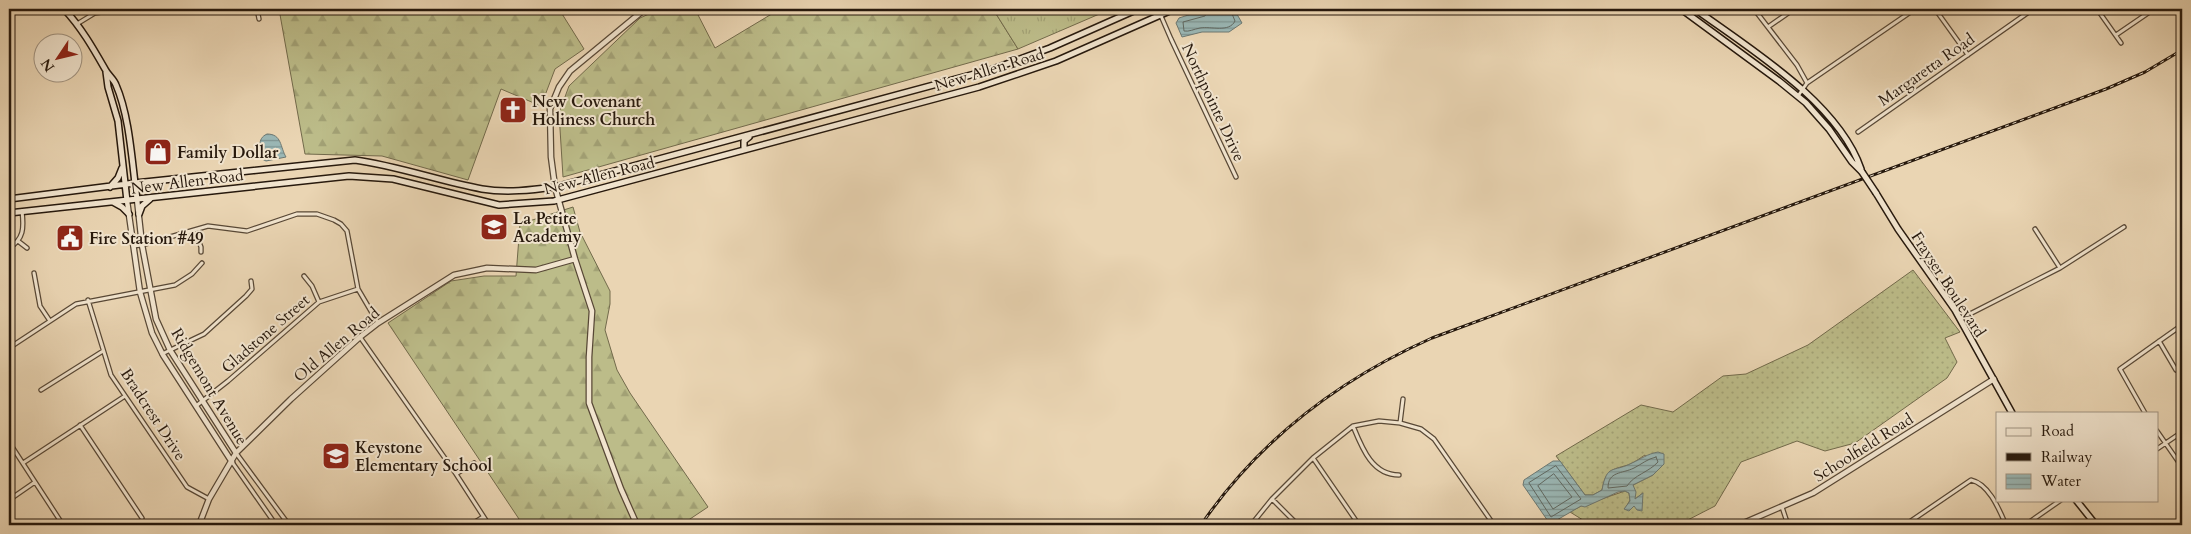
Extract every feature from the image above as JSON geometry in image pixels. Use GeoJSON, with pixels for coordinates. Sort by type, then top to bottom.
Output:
{"type":"FeatureCollection","features":[{"type":"Feature","properties":{"kind":"main road","name":"Ridgemont Avenue"},"geometry":{"type":"LineString","coordinates":[[64,9],[78,24],[99,57],[106,72],[119,129],[127,200]]}},
{"type":"Feature","properties":{"kind":"main road","name":"New Allen Road"},"geometry":{"type":"LineString","coordinates":[[9,200],[135,183],[355,160],[384,164],[483,189],[526,191],[555,187],[993,69],[1050,48],[1138,9]]}},
{"type":"Feature","properties":{"kind":"main road","name":"New Allen Road"},"geometry":{"type":"LineString","coordinates":[[9,213],[349,176],[393,179],[499,205],[559,200],[979,87],[1056,61],[1160,12],[1174,9]]}},
{"type":"Feature","properties":{"kind":"main road"},"geometry":{"type":"LineString","coordinates":[[1695,9],[1803,90],[1828,116],[1846,140],[1857,156],[1862,172]]}},
{"type":"Feature","properties":{"kind":"main road"},"geometry":{"type":"LineString","coordinates":[[1684,10],[1798,96],[1816,114],[1852,162],[1862,172]]}},
{"type":"Feature","properties":{"kind":"main road","name":"Ridgemont Avenue"},"geometry":{"type":"LineString","coordinates":[[106,72],[116,83],[127,128],[138,199]]}},
{"type":"Feature","properties":{"kind":"main road"},"geometry":{"type":"LineString","coordinates":[[119,129],[127,128]]}},
{"type":"Feature","properties":{"kind":"main road"},"geometry":{"type":"LineString","coordinates":[[744,150],[743,143],[745,138],[760,132]]}},
{"type":"Feature","properties":{"kind":"main road"},"geometry":{"type":"LineString","coordinates":[[110,187],[120,175],[123,165]]}},
{"type":"Feature","properties":{"kind":"main road"},"geometry":{"type":"LineString","coordinates":[[133,171],[140,178],[150,182]]}},
{"type":"Feature","properties":{"kind":"main road","name":"Frayser Boulevard"},"geometry":{"type":"LineString","coordinates":[[1862,172],[1898,229],[1960,319],[2011,412]]}},
{"type":"Feature","properties":{"kind":"main road"},"geometry":{"type":"LineString","coordinates":[[139,214],[142,206],[152,197]]}},
{"type":"Feature","properties":{"kind":"main road"},"geometry":{"type":"LineString","coordinates":[[113,202],[129,214]]}},
{"type":"Feature","properties":{"kind":"main road"},"geometry":{"type":"LineString","coordinates":[[2078,502],[2096,525]]}},
{"type":"Feature","properties":{"kind":"street"},"geometry":{"type":"LineString","coordinates":[[78,24],[95,13],[126,9]]}},
{"type":"Feature","properties":{"kind":"street"},"geometry":{"type":"LineString","coordinates":[[257,9],[259,19]]}},
{"type":"Feature","properties":{"kind":"street"},"geometry":{"type":"LineString","coordinates":[[637,525],[621,489],[589,403],[588,380],[592,311],[555,187],[550,157],[550,109],[558,87],[570,71],[645,9]]}},
{"type":"Feature","properties":{"kind":"street"},"geometry":{"type":"LineString","coordinates":[[1754,9],[1796,65],[1807,83]]}},
{"type":"Feature","properties":{"kind":"street"},"geometry":{"type":"LineString","coordinates":[[1768,27],[1794,9]]}},
{"type":"Feature","properties":{"kind":"street"},"geometry":{"type":"LineString","coordinates":[[1798,96],[1807,83],[1915,9]]}},
{"type":"Feature","properties":{"kind":"street"},"geometry":{"type":"LineString","coordinates":[[1935,9],[1968,55]]}},
{"type":"Feature","properties":{"kind":"street","name":"Margaretta Road"},"geometry":{"type":"LineString","coordinates":[[1858,132],[2033,9]]}},
{"type":"Feature","properties":{"kind":"street"},"geometry":{"type":"LineString","coordinates":[[2097,9],[2121,43]]}},
{"type":"Feature","properties":{"kind":"street"},"geometry":{"type":"LineString","coordinates":[[2116,35],[2154,9]]}},
{"type":"Feature","properties":{"kind":"street","name":"Northpointe Drive"},"geometry":{"type":"LineString","coordinates":[[1160,12],[1236,177]]}},
{"type":"Feature","properties":{"kind":"street","name":"Ridgemont Avenue"},"geometry":{"type":"LineString","coordinates":[[138,199],[142,245],[156,319],[170,350],[236,453],[289,525]]}},
{"type":"Feature","properties":{"kind":"street","name":"Ridgemont Avenue"},"geometry":{"type":"LineString","coordinates":[[127,200],[140,292],[152,333],[162,354],[195,406],[276,525]]}},
{"type":"Feature","properties":{"kind":"street"},"geometry":{"type":"LineString","coordinates":[[9,248],[18,241],[24,227],[22,211]]}},
{"type":"Feature","properties":{"kind":"street"},"geometry":{"type":"LineString","coordinates":[[133,246],[208,226],[246,231],[297,214],[312,214],[341,224],[348,231],[358,289],[378,323]]}},
{"type":"Feature","properties":{"kind":"street"},"geometry":{"type":"LineString","coordinates":[[1960,319],[2060,268],[2124,227]]}},
{"type":"Feature","properties":{"kind":"street"},"geometry":{"type":"LineString","coordinates":[[2035,229],[2060,268]]}},
{"type":"Feature","properties":{"kind":"street"},"geometry":{"type":"LineString","coordinates":[[194,230],[201,252]]}},
{"type":"Feature","properties":{"kind":"street"},"geometry":{"type":"LineString","coordinates":[[18,241],[27,248]]}},
{"type":"Feature","properties":{"kind":"street","name":"Old Allen Road"},"geometry":{"type":"LineString","coordinates":[[199,525],[209,499],[236,453],[261,427],[378,323],[454,274],[487,268],[536,270],[575,259]]}},
{"type":"Feature","properties":{"kind":"street"},"geometry":{"type":"LineString","coordinates":[[9,348],[76,304],[88,300],[175,285],[192,274],[202,263]]}},
{"type":"Feature","properties":{"kind":"street"},"geometry":{"type":"LineString","coordinates":[[34,273],[40,306],[50,321]]}},
{"type":"Feature","properties":{"kind":"street"},"geometry":{"type":"LineString","coordinates":[[304,276],[312,286],[319,302]]}},
{"type":"Feature","properties":{"kind":"street"},"geometry":{"type":"LineString","coordinates":[[162,354],[204,334],[246,296],[252,289],[252,281]]}},
{"type":"Feature","properties":{"kind":"street","name":"Gladstone Street"},"geometry":{"type":"LineString","coordinates":[[195,406],[228,382],[319,302],[358,289]]}},
{"type":"Feature","properties":{"kind":"street","name":"Bradcrest Drive"},"geometry":{"type":"LineString","coordinates":[[88,300],[111,375],[187,487],[209,499]]}},
{"type":"Feature","properties":{"kind":"street"},"geometry":{"type":"LineString","coordinates":[[2144,412],[2120,369],[2182,325]]}},
{"type":"Feature","properties":{"kind":"street"},"geometry":{"type":"LineString","coordinates":[[360,337],[456,474],[489,525]]}},
{"type":"Feature","properties":{"kind":"street"},"geometry":{"type":"LineString","coordinates":[[2159,341],[2176,370]]}},
{"type":"Feature","properties":{"kind":"street"},"geometry":{"type":"LineString","coordinates":[[41,390],[103,351]]}},
{"type":"Feature","properties":{"kind":"street","name":"Schoolfield Road"},"geometry":{"type":"LineString","coordinates":[[1739,525],[1813,493],[1994,379]]}},
{"type":"Feature","properties":{"kind":"street"},"geometry":{"type":"LineString","coordinates":[[23,463],[125,396]]}},
{"type":"Feature","properties":{"kind":"street"},"geometry":{"type":"LineString","coordinates":[[1400,423],[1403,399]]}},
{"type":"Feature","properties":{"kind":"street"},"geometry":{"type":"LineString","coordinates":[[1251,525],[1272,499],[1313,458],[1352,426],[1379,421],[1400,423],[1421,429],[1434,439],[1494,525]]}},
{"type":"Feature","properties":{"kind":"street"},"geometry":{"type":"LineString","coordinates":[[80,425],[142,518]]}},
{"type":"Feature","properties":{"kind":"street"},"geometry":{"type":"LineString","coordinates":[[1352,426],[1362,448],[1375,466],[1390,475],[1399,475]]}},
{"type":"Feature","properties":{"kind":"street"},"geometry":{"type":"LineString","coordinates":[[2158,432],[2182,467]]}},
{"type":"Feature","properties":{"kind":"street"},"geometry":{"type":"LineString","coordinates":[[2158,447],[2182,432]]}},
{"type":"Feature","properties":{"kind":"street"},"geometry":{"type":"LineString","coordinates":[[9,442],[62,525]]}},
{"type":"Feature","properties":{"kind":"street"},"geometry":{"type":"LineString","coordinates":[[1313,458],[1359,525]]}},
{"type":"Feature","properties":{"kind":"street"},"geometry":{"type":"LineString","coordinates":[[456,474],[474,463]]}},
{"type":"Feature","properties":{"kind":"street"},"geometry":{"type":"LineString","coordinates":[[1905,525],[1971,480],[1983,485],[2000,511],[2006,525]]}},
{"type":"Feature","properties":{"kind":"street"},"geometry":{"type":"LineString","coordinates":[[9,500],[35,482]]}},
{"type":"Feature","properties":{"kind":"street"},"geometry":{"type":"LineString","coordinates":[[1272,499],[1298,525]]}},
{"type":"Feature","properties":{"kind":"street"},"geometry":{"type":"LineString","coordinates":[[2025,525],[2058,502]]}},
{"type":"Feature","properties":{"kind":"street"},"geometry":{"type":"LineString","coordinates":[[1782,507],[1788,525]]}},
{"type":"Feature","properties":{"kind":"street"},"geometry":{"type":"LineString","coordinates":[[470,525],[483,517]]}},
{"type":"Feature","properties":{"kind":"green space"},"geometry":{"type":"Polygon","coordinates":[[[279,9],[559,9],[584,49],[555,69],[541,106],[501,89],[468,180],[382,156],[305,154],[279,9]]]}},
{"type":"Feature","properties":{"kind":"green space"},"geometry":{"type":"Polygon","coordinates":[[[660,9],[695,9],[715,48],[780,9],[993,9],[1018,49],[563,177],[559,113],[569,86],[640,18],[660,9]]]}},
{"type":"Feature","properties":{"kind":"green space"},"geometry":{"type":"Polygon","coordinates":[[[993,9],[1111,9],[1018,49],[993,9]]]}},
{"type":"Feature","properties":{"kind":"green space"},"geometry":{"type":"Polygon","coordinates":[[[573,207],[580,232],[610,291],[610,304],[605,330],[617,370],[630,393],[708,507],[681,525],[523,525],[388,323],[451,281],[484,276],[516,276],[520,224],[573,207]]]}},
{"type":"Feature","properties":{"kind":"green space"},"geometry":{"type":"Polygon","coordinates":[[[1913,270],[1960,332],[1945,338],[1957,362],[1947,378],[1855,443],[1825,451],[1797,441],[1741,462],[1715,506],[1678,525],[1591,525],[1570,512],[1581,506],[1625,491],[1629,493],[1630,500],[1625,509],[1643,493],[1635,499],[1633,485],[1653,475],[1645,455],[1630,464],[1610,472],[1605,478],[1602,490],[1593,495],[1585,495],[1556,456],[1641,405],[1673,412],[1723,376],[1746,374],[1808,345],[1913,270]]]}},
{"type":"Feature","properties":{"kind":"water"},"geometry":{"type":"Polygon","coordinates":[[[1207,9],[1234,9],[1242,23],[1229,32],[1202,32],[1182,37],[1176,23],[1179,18],[1207,9]]]}},
{"type":"Feature","properties":{"kind":"water"},"geometry":{"type":"Polygon","coordinates":[[[267,134],[278,139],[286,157],[266,161],[262,159],[260,141],[267,134]]]}},
{"type":"Feature","properties":{"kind":"water"},"geometry":{"type":"Polygon","coordinates":[[[1658,452],[1664,454],[1664,464],[1653,475],[1633,485],[1636,492],[1635,499],[1643,493],[1642,511],[1637,510],[1634,506],[1629,511],[1624,509],[1630,501],[1629,493],[1625,491],[1618,492],[1585,507],[1581,506],[1550,524],[1523,485],[1524,480],[1553,461],[1560,461],[1585,495],[1593,495],[1602,490],[1606,476],[1612,470],[1658,452]]]}},
{"type":"Feature","properties":{"kind":"railway"},"geometry":{"type":"LineString","coordinates":[[1201,525],[1248,466],[1303,415],[1364,373],[1432,338],[2106,89],[2145,72],[2182,50]]}},
{"type":"Feature","properties":{"kind":"place","name":"New Covenant Holiness Church"},"geometry":{"type":"Point","coordinates":[513,110]}},
{"type":"Feature","properties":{"kind":"place","name":"Family Dollar"},"geometry":{"type":"Point","coordinates":[158,152]}},
{"type":"Feature","properties":{"kind":"place","name":"La Petite Academy"},"geometry":{"type":"Point","coordinates":[494,227]}},
{"type":"Feature","properties":{"kind":"place","name":"Fire Station #49"},"geometry":{"type":"Point","coordinates":[70,238]}},
{"type":"Feature","properties":{"kind":"place","name":"Keystone Elementary School"},"geometry":{"type":"Point","coordinates":[336,456]}}]}
